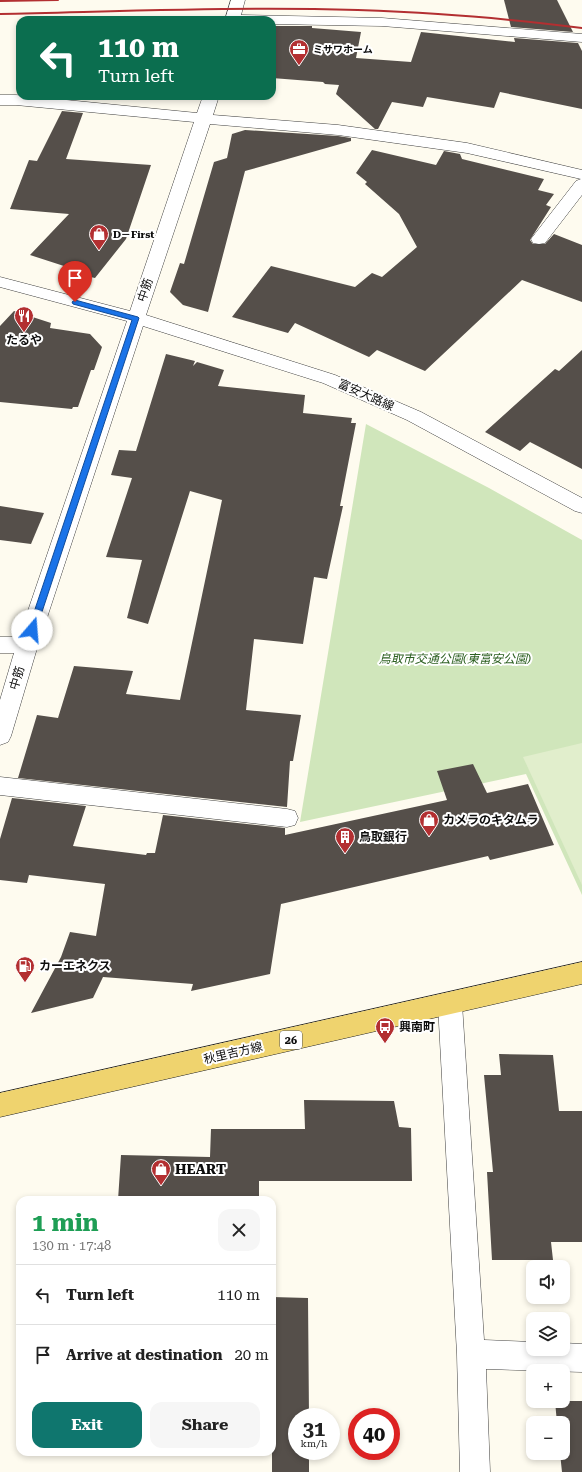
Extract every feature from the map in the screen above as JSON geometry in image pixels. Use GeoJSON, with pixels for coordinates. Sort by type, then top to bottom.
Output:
{"type":"FeatureCollection","features":[{"type":"Feature","properties":{"kind":"main road","name":"秋里吉方線"},"geometry":{"type":"LineString","coordinates":[[0,1105],[582,973]]}},
{"type":"Feature","properties":{"kind":"street"},"geometry":{"type":"LineString","coordinates":[[233,16],[238,0]]}},
{"type":"Feature","properties":{"kind":"street"},"geometry":{"type":"LineString","coordinates":[[276,21],[382,22],[582,38]]}},
{"type":"Feature","properties":{"kind":"street"},"geometry":{"type":"LineString","coordinates":[[0,100],[16,100],[338,130],[402,138],[467,148],[582,174]]}},
{"type":"Feature","properties":{"kind":"street","name":"中筋"},"geometry":{"type":"LineString","coordinates":[[0,736],[27,645],[210,100]]}},
{"type":"Feature","properties":{"kind":"street"},"geometry":{"type":"LineString","coordinates":[[539,239],[582,184]]}},
{"type":"Feature","properties":{"kind":"street","name":"富安大路線"},"geometry":{"type":"LineString","coordinates":[[0,282],[136,318],[329,379],[414,416],[582,506]]}},
{"type":"Feature","properties":{"kind":"street"},"geometry":{"type":"LineString","coordinates":[[0,645],[27,645]]}},
{"type":"Feature","properties":{"kind":"street"},"geometry":{"type":"LineString","coordinates":[[0,786],[287,818]]}},
{"type":"Feature","properties":{"kind":"street"},"geometry":{"type":"LineString","coordinates":[[450,1004],[471,1354],[475,1472]]}},
{"type":"Feature","properties":{"kind":"street"},"geometry":{"type":"LineString","coordinates":[[471,1354],[582,1358]]}},
{"type":"Feature","properties":{"kind":"green space","name":"鳥取市交通公園(東富安公園)"},"geometry":{"type":"Polygon","coordinates":[[[366,424],[489,488],[582,540],[582,895],[526,774],[300,822],[366,424]]]}},
{"type":"Feature","properties":{"kind":"green space"},"geometry":{"type":"Polygon","coordinates":[[[582,743],[582,885],[523,757],[582,743]]]}},
{"type":"Feature","properties":{"kind":"building"},"geometry":{"type":"Polygon","coordinates":[[[504,0],[557,0],[573,32],[511,27],[504,0]]]}},
{"type":"Feature","properties":{"kind":"building"},"geometry":{"type":"Polygon","coordinates":[[[276,26],[312,26],[312,28],[361,32],[356,58],[411,62],[421,32],[515,42],[514,38],[578,43],[582,51],[582,109],[500,92],[494,108],[427,97],[423,107],[392,102],[378,129],[375,129],[336,94],[339,85],[325,84],[323,82],[276,78],[276,26]]]}},
{"type":"Feature","properties":{"kind":"building"},"geometry":{"type":"Polygon","coordinates":[[[62,111],[83,113],[66,159],[151,165],[126,239],[95,278],[64,271],[67,267],[30,255],[69,214],[10,209],[29,160],[37,161],[62,111]]]}},
{"type":"Feature","properties":{"kind":"building"},"geometry":{"type":"Polygon","coordinates":[[[245,130],[338,136],[351,138],[351,141],[245,171],[208,312],[183,305],[170,292],[180,263],[184,264],[214,162],[227,158],[232,134],[245,130]]]}},
{"type":"Feature","properties":{"kind":"building"},"geometry":{"type":"Polygon","coordinates":[[[372,150],[436,165],[444,151],[460,154],[462,159],[544,179],[538,190],[554,194],[546,205],[551,207],[530,240],[533,244],[545,244],[554,234],[582,245],[582,302],[522,280],[425,371],[377,350],[369,357],[295,323],[288,333],[232,317],[271,266],[355,287],[372,273],[382,277],[417,247],[399,214],[365,184],[367,182],[356,173],[372,150]]]}},
{"type":"Feature","properties":{"kind":"building"},"geometry":{"type":"Polygon","coordinates":[[[14,311],[51,323],[50,328],[90,334],[102,347],[94,370],[91,370],[78,407],[73,407],[72,409],[0,402],[0,326],[14,311]]]}},
{"type":"Feature","properties":{"kind":"building"},"geometry":{"type":"Polygon","coordinates":[[[582,350],[582,469],[530,442],[520,451],[485,432],[555,369],[559,371],[582,350]]]}},
{"type":"Feature","properties":{"kind":"building"},"geometry":{"type":"Polygon","coordinates":[[[166,354],[195,361],[193,366],[197,362],[224,370],[218,386],[305,395],[303,413],[352,418],[351,423],[356,423],[340,506],[343,506],[327,579],[314,577],[303,644],[254,639],[246,710],[301,715],[293,761],[290,761],[287,807],[18,778],[37,715],[58,718],[74,666],[133,671],[126,694],[180,700],[222,500],[190,491],[148,624],[127,618],[142,560],[106,557],[132,478],[111,475],[119,450],[136,451],[166,354]]]}},
{"type":"Feature","properties":{"kind":"building"},"geometry":{"type":"Polygon","coordinates":[[[0,506],[44,513],[31,544],[0,540],[0,506]]]}},
{"type":"Feature","properties":{"kind":"building"},"geometry":{"type":"Polygon","coordinates":[[[473,764],[487,793],[528,784],[554,845],[490,860],[488,856],[281,904],[270,974],[191,991],[193,984],[103,977],[93,998],[31,1013],[61,957],[70,932],[96,936],[105,884],[29,875],[27,883],[0,880],[0,839],[12,798],[86,806],[73,846],[146,855],[147,853],[155,853],[163,815],[285,828],[285,835],[447,800],[437,771],[473,764]]]}},
{"type":"Feature","properties":{"kind":"building"},"geometry":{"type":"Polygon","coordinates":[[[499,1054],[553,1055],[559,1111],[582,1111],[582,1242],[551,1242],[553,1260],[492,1260],[487,1172],[493,1172],[484,1075],[501,1075],[499,1054]]]}},
{"type":"Feature","properties":{"kind":"building"},"geometry":{"type":"Polygon","coordinates":[[[304,1100],[394,1101],[399,1127],[411,1128],[412,1181],[259,1181],[259,1196],[118,1196],[121,1155],[210,1157],[211,1129],[305,1129],[304,1100]]]}},
{"type":"Feature","properties":{"kind":"building"},"geometry":{"type":"Polygon","coordinates":[[[276,1297],[308,1298],[309,1408],[288,1408],[288,1460],[309,1460],[309,1472],[272,1472],[272,1456],[276,1456],[276,1297]]]}},
{"type":"Feature","properties":{"kind":"building"},"geometry":{"type":"Polygon","coordinates":[[[570,1401],[582,1401],[582,1472],[562,1472],[561,1460],[570,1460],[570,1416],[556,1416],[556,1408],[570,1408],[570,1401]]]}},
{"type":"Feature","properties":{"kind":"railway"},"geometry":{"type":"LineString","coordinates":[[0,1],[58,0]]}},
{"type":"Feature","properties":{"kind":"railway"},"geometry":{"type":"LineString","coordinates":[[0,14],[219,9],[328,9],[456,15],[582,28]]}},
{"type":"Feature","properties":{"kind":"place","name":"ミサワホーム"},"geometry":{"type":"Point","coordinates":[299,66]}},
{"type":"Feature","properties":{"kind":"place","name":"D－First"},"geometry":{"type":"Point","coordinates":[99,251]}},
{"type":"Feature","properties":{"kind":"place","name":"たるや"},"geometry":{"type":"Point","coordinates":[24,333]}},
{"type":"Feature","properties":{"kind":"place","name":"カメラのキタムラ"},"geometry":{"type":"Point","coordinates":[429,837]}},
{"type":"Feature","properties":{"kind":"place","name":"鳥取銀行"},"geometry":{"type":"Point","coordinates":[345,854]}},
{"type":"Feature","properties":{"kind":"place","name":"カーエネクス"},"geometry":{"type":"Point","coordinates":[25,983]}},
{"type":"Feature","properties":{"kind":"place","name":"興南町"},"geometry":{"type":"Point","coordinates":[385,1044]}},
{"type":"Feature","properties":{"kind":"place","name":"HEART"},"geometry":{"type":"Point","coordinates":[161,1186]}},
{"type":"Feature","properties":{"kind":"route"},"geometry":{"type":"LineString","coordinates":[[32,630],[136,318],[75,302]]}}]}
